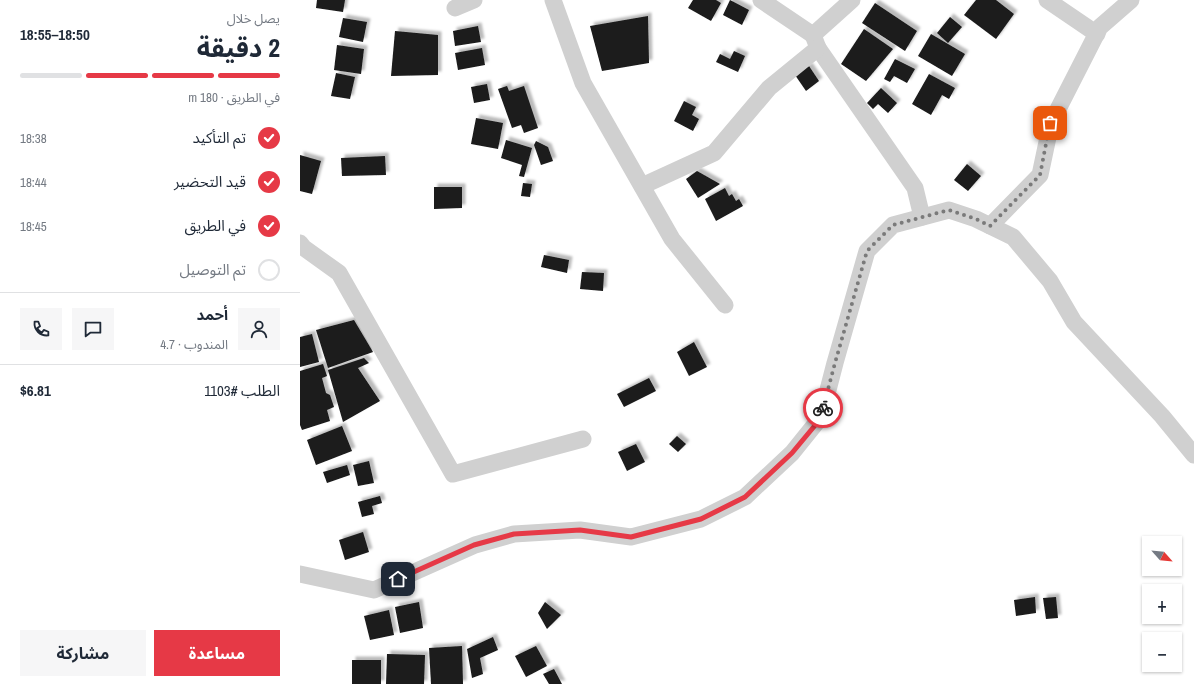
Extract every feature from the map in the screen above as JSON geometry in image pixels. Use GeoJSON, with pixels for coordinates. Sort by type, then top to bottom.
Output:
{"type":"FeatureCollection","features":[{"type":"Feature","properties":{"kind":"street"},"geometry":{"type":"LineString","coordinates":[[455,8],[474,0]]}},
{"type":"Feature","properties":{"kind":"street"},"geometry":{"type":"LineString","coordinates":[[553,0],[583,83],[672,239],[725,305]]}},
{"type":"Feature","properties":{"kind":"street"},"geometry":{"type":"LineString","coordinates":[[761,0],[815,42],[916,188],[922,217]]}},
{"type":"Feature","properties":{"kind":"street"},"geometry":{"type":"LineString","coordinates":[[642,186],[714,153],[769,88],[815,42],[852,0]]}},
{"type":"Feature","properties":{"kind":"street"},"geometry":{"type":"LineString","coordinates":[[1047,0],[1097,34]]}},
{"type":"Feature","properties":{"kind":"street"},"geometry":{"type":"LineString","coordinates":[[990,226],[1040,175],[1050,123],[1100,27],[1131,0]]}},
{"type":"Feature","properties":{"kind":"street"},"geometry":{"type":"LineString","coordinates":[[300,574],[374,590],[474,545],[514,534],[580,530],[631,537],[701,519],[745,497],[792,453],[822,417],[835,363],[867,251],[893,225],[949,210],[976,219],[1013,237],[1050,281],[1074,322],[1162,416],[1194,455]]}},
{"type":"Feature","properties":{"kind":"street"},"geometry":{"type":"LineString","coordinates":[[300,243],[304,248],[339,272],[453,474],[583,439]]}},
{"type":"Feature","properties":{"kind":"building"},"geometry":{"type":"Polygon","coordinates":[[[317,0],[345,0],[343,12],[316,8],[317,0]]]}},
{"type":"Feature","properties":{"kind":"building"},"geometry":{"type":"Polygon","coordinates":[[[693,0],[716,0],[721,3],[711,21],[688,8],[693,0]]]}},
{"type":"Feature","properties":{"kind":"building"},"geometry":{"type":"Polygon","coordinates":[[[730,0],[749,10],[742,25],[723,15],[730,0]]]}},
{"type":"Feature","properties":{"kind":"building"},"geometry":{"type":"Polygon","coordinates":[[[976,0],[996,0],[1014,14],[996,39],[964,15],[976,0]]]}},
{"type":"Feature","properties":{"kind":"building"},"geometry":{"type":"Polygon","coordinates":[[[875,3],[917,31],[905,51],[862,23],[875,3]]]}},
{"type":"Feature","properties":{"kind":"building"},"geometry":{"type":"Polygon","coordinates":[[[648,16],[649,63],[602,71],[590,26],[648,16]]]}},
{"type":"Feature","properties":{"kind":"building"},"geometry":{"type":"Polygon","coordinates":[[[950,17],[962,27],[948,43],[937,33],[950,17]]]}},
{"type":"Feature","properties":{"kind":"building"},"geometry":{"type":"Polygon","coordinates":[[[343,18],[367,22],[363,42],[339,37],[343,18]]]}},
{"type":"Feature","properties":{"kind":"building"},"geometry":{"type":"Polygon","coordinates":[[[478,26],[481,42],[455,46],[453,31],[478,26]]]}},
{"type":"Feature","properties":{"kind":"building"},"geometry":{"type":"Polygon","coordinates":[[[864,29],[893,49],[866,81],[841,64],[864,29]]]}},
{"type":"Feature","properties":{"kind":"building"},"geometry":{"type":"Polygon","coordinates":[[[395,31],[438,35],[438,75],[391,76],[395,31]]]}},
{"type":"Feature","properties":{"kind":"building"},"geometry":{"type":"Polygon","coordinates":[[[931,34],[965,54],[952,76],[918,56],[931,34]]]}},
{"type":"Feature","properties":{"kind":"building"},"geometry":{"type":"Polygon","coordinates":[[[337,45],[364,49],[361,74],[334,70],[337,45]]]}},
{"type":"Feature","properties":{"kind":"building"},"geometry":{"type":"Polygon","coordinates":[[[482,48],[485,65],[458,70],[455,53],[482,48]]]}},
{"type":"Feature","properties":{"kind":"building"},"geometry":{"type":"Polygon","coordinates":[[[734,51],[745,56],[738,72],[716,62],[720,54],[730,59],[734,51]]]}},
{"type":"Feature","properties":{"kind":"building"},"geometry":{"type":"Polygon","coordinates":[[[895,59],[915,69],[907,83],[894,76],[890,82],[884,79],[895,59]]]}},
{"type":"Feature","properties":{"kind":"building"},"geometry":{"type":"Polygon","coordinates":[[[809,66],[819,81],[806,91],[795,75],[809,66]]]}},
{"type":"Feature","properties":{"kind":"building"},"geometry":{"type":"Polygon","coordinates":[[[336,73],[355,77],[350,99],[331,96],[336,73]]]}},
{"type":"Feature","properties":{"kind":"building"},"geometry":{"type":"Polygon","coordinates":[[[929,74],[955,88],[949,99],[942,95],[931,115],[912,104],[929,74]]]}},
{"type":"Feature","properties":{"kind":"building"},"geometry":{"type":"Polygon","coordinates":[[[487,84],[490,100],[474,103],[471,87],[487,84]]]}},
{"type":"Feature","properties":{"kind":"building"},"geometry":{"type":"Polygon","coordinates":[[[507,86],[509,91],[524,86],[538,128],[524,133],[521,125],[512,128],[498,89],[507,86]]]}},
{"type":"Feature","properties":{"kind":"building"},"geometry":{"type":"Polygon","coordinates":[[[881,88],[897,103],[888,113],[878,104],[873,109],[867,103],[881,88]]]}},
{"type":"Feature","properties":{"kind":"building"},"geometry":{"type":"Polygon","coordinates":[[[684,101],[696,107],[692,115],[699,119],[693,131],[674,121],[684,101]]]}},
{"type":"Feature","properties":{"kind":"building"},"geometry":{"type":"Polygon","coordinates":[[[476,118],[503,123],[498,149],[471,144],[476,118]]]}},
{"type":"Feature","properties":{"kind":"building"},"geometry":{"type":"Polygon","coordinates":[[[506,140],[532,148],[524,177],[519,176],[522,165],[501,158],[506,140]]]}},
{"type":"Feature","properties":{"kind":"building"},"geometry":{"type":"Polygon","coordinates":[[[536,141],[548,147],[553,161],[541,165],[534,145],[536,141]]]}},
{"type":"Feature","properties":{"kind":"building"},"geometry":{"type":"Polygon","coordinates":[[[300,155],[321,161],[312,194],[300,191],[300,155]]]}},
{"type":"Feature","properties":{"kind":"building"},"geometry":{"type":"Polygon","coordinates":[[[385,156],[386,175],[342,176],[341,158],[385,156]]]}},
{"type":"Feature","properties":{"kind":"building"},"geometry":{"type":"Polygon","coordinates":[[[967,164],[981,176],[968,191],[954,180],[967,164]]]}},
{"type":"Feature","properties":{"kind":"building"},"geometry":{"type":"Polygon","coordinates":[[[697,171],[720,184],[698,198],[686,179],[697,171]]]}},
{"type":"Feature","properties":{"kind":"building"},"geometry":{"type":"Polygon","coordinates":[[[523,183],[532,184],[530,197],[521,196],[523,183]]]}},
{"type":"Feature","properties":{"kind":"building"},"geometry":{"type":"Polygon","coordinates":[[[434,187],[462,187],[462,208],[434,209],[434,187]]]}},
{"type":"Feature","properties":{"kind":"building"},"geometry":{"type":"Polygon","coordinates":[[[725,188],[729,196],[732,194],[736,201],[739,199],[743,206],[716,221],[705,199],[725,188]]]}},
{"type":"Feature","properties":{"kind":"building"},"geometry":{"type":"Polygon","coordinates":[[[544,255],[569,260],[567,273],[541,267],[544,255]]]}},
{"type":"Feature","properties":{"kind":"building"},"geometry":{"type":"Polygon","coordinates":[[[582,272],[604,273],[603,291],[580,289],[582,272]]]}},
{"type":"Feature","properties":{"kind":"building"},"geometry":{"type":"Polygon","coordinates":[[[354,320],[373,352],[328,368],[316,330],[354,320]]]}},
{"type":"Feature","properties":{"kind":"building"},"geometry":{"type":"Polygon","coordinates":[[[312,334],[319,362],[300,367],[300,337],[312,334]]]}},
{"type":"Feature","properties":{"kind":"building"},"geometry":{"type":"Polygon","coordinates":[[[694,342],[707,367],[689,376],[677,352],[694,342]]]}},
{"type":"Feature","properties":{"kind":"building"},"geometry":{"type":"Polygon","coordinates":[[[364,358],[369,363],[358,368],[380,401],[343,422],[328,370],[364,358]]]}},
{"type":"Feature","properties":{"kind":"building"},"geometry":{"type":"Polygon","coordinates":[[[323,364],[327,376],[322,378],[326,393],[330,395],[334,407],[327,410],[330,421],[302,430],[300,425],[300,371],[323,364]]]}},
{"type":"Feature","properties":{"kind":"building"},"geometry":{"type":"Polygon","coordinates":[[[649,378],[656,391],[624,407],[617,394],[649,378]]]}},
{"type":"Feature","properties":{"kind":"building"},"geometry":{"type":"Polygon","coordinates":[[[342,426],[352,451],[316,465],[307,440],[342,426]]]}},
{"type":"Feature","properties":{"kind":"building"},"geometry":{"type":"Polygon","coordinates":[[[677,436],[686,444],[678,452],[669,444],[677,436]]]}},
{"type":"Feature","properties":{"kind":"building"},"geometry":{"type":"Polygon","coordinates":[[[636,444],[645,462],[627,471],[618,452],[636,444]]]}},
{"type":"Feature","properties":{"kind":"building"},"geometry":{"type":"Polygon","coordinates":[[[369,461],[374,483],[358,486],[353,465],[369,461]]]}},
{"type":"Feature","properties":{"kind":"building"},"geometry":{"type":"Polygon","coordinates":[[[347,465],[350,475],[327,483],[323,472],[347,465]]]}},
{"type":"Feature","properties":{"kind":"building"},"geometry":{"type":"Polygon","coordinates":[[[380,496],[382,503],[372,506],[374,514],[362,517],[358,502],[380,496]]]}},
{"type":"Feature","properties":{"kind":"building"},"geometry":{"type":"Polygon","coordinates":[[[363,532],[369,552],[345,560],[339,540],[363,532]]]}},
{"type":"Feature","properties":{"kind":"building"},"geometry":{"type":"Polygon","coordinates":[[[1035,597],[1036,613],[1016,616],[1014,600],[1035,597]]]}},
{"type":"Feature","properties":{"kind":"building"},"geometry":{"type":"Polygon","coordinates":[[[1056,597],[1058,618],[1046,619],[1043,598],[1056,597]]]}},
{"type":"Feature","properties":{"kind":"building"},"geometry":{"type":"Polygon","coordinates":[[[419,602],[423,628],[400,633],[395,607],[419,602]]]}},
{"type":"Feature","properties":{"kind":"building"},"geometry":{"type":"Polygon","coordinates":[[[545,602],[561,615],[547,629],[538,613],[545,602]]]}},
{"type":"Feature","properties":{"kind":"building"},"geometry":{"type":"Polygon","coordinates":[[[389,610],[394,635],[370,640],[364,616],[389,610]]]}},
{"type":"Feature","properties":{"kind":"building"},"geometry":{"type":"Polygon","coordinates":[[[493,637],[498,650],[480,658],[483,674],[472,678],[467,649],[493,637]]]}},
{"type":"Feature","properties":{"kind":"building"},"geometry":{"type":"Polygon","coordinates":[[[462,646],[463,684],[431,684],[429,648],[462,646]]]}},
{"type":"Feature","properties":{"kind":"building"},"geometry":{"type":"Polygon","coordinates":[[[536,646],[547,666],[526,677],[515,656],[536,646]]]}},
{"type":"Feature","properties":{"kind":"building"},"geometry":{"type":"Polygon","coordinates":[[[387,654],[425,655],[424,684],[386,684],[387,654]]]}},
{"type":"Feature","properties":{"kind":"building"},"geometry":{"type":"Polygon","coordinates":[[[352,660],[381,660],[381,684],[352,684],[352,660]]]}},
{"type":"Feature","properties":{"kind":"building"},"geometry":{"type":"Polygon","coordinates":[[[554,669],[562,684],[549,684],[543,674],[554,669]]]}},
{"type":"Feature","properties":{"kind":"way so far"},"geometry":{"type":"LineString","coordinates":[[823,408],[867,251],[893,225],[949,210],[976,219],[990,226],[1040,175],[1050,123]]}},
{"type":"Feature","properties":{"kind":"route"},"geometry":{"type":"LineString","coordinates":[[398,579],[474,545],[514,534],[580,530],[631,537],[701,519],[745,497],[792,453],[822,417],[823,408]]}}]}
